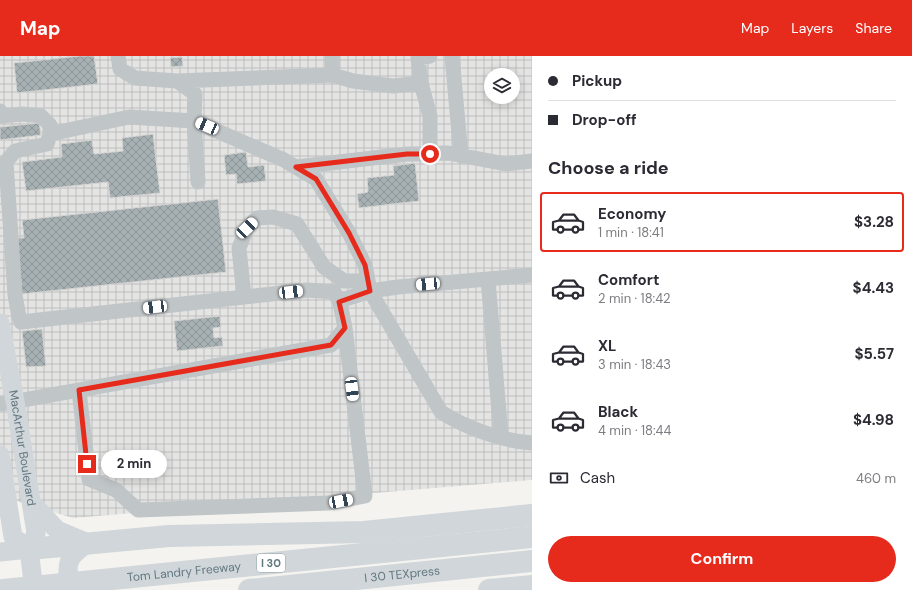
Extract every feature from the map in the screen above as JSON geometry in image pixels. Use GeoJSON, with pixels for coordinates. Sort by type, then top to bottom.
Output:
{"type":"FeatureCollection","features":[{"type":"Feature","properties":{"kind":"highway"},"geometry":{"type":"LineString","coordinates":[[29,549],[169,536],[364,532],[532,515]]}},
{"type":"Feature","properties":{"kind":"highway","name":"Tom Landry Freeway"},"geometry":{"type":"LineString","coordinates":[[3,590],[79,586],[532,537]]}},
{"type":"Feature","properties":{"kind":"highway","name":"I 30 TEXpress"},"geometry":{"type":"LineString","coordinates":[[250,590],[532,561]]}},
{"type":"Feature","properties":{"kind":"highway"},"geometry":{"type":"LineString","coordinates":[[490,590],[532,586]]}},
{"type":"Feature","properties":{"kind":"main road","name":"MacArthur Boulevard"},"geometry":{"type":"LineString","coordinates":[[0,323],[7,403],[31,502],[36,533],[29,549],[34,590]]}},
{"type":"Feature","properties":{"kind":"main road","name":"MacArthur Boulevard"},"geometry":{"type":"LineString","coordinates":[[0,455],[4,518],[13,537],[29,549]]}},
{"type":"Feature","properties":{"kind":"main road"},"geometry":{"type":"LineString","coordinates":[[31,502],[57,530],[88,543]]}},
{"type":"Feature","properties":{"kind":"main road"},"geometry":{"type":"LineString","coordinates":[[79,586],[67,566],[76,551],[88,543]]}},
{"type":"Feature","properties":{"kind":"main road"},"geometry":{"type":"LineString","coordinates":[[0,552],[29,549]]}},
{"type":"Feature","properties":{"kind":"lane"},"geometry":{"type":"LineString","coordinates":[[118,56],[120,69],[135,78],[177,81],[333,75],[353,81],[393,86],[421,82]]}},
{"type":"Feature","properties":{"kind":"lane"},"geometry":{"type":"LineString","coordinates":[[332,56],[333,75]]}},
{"type":"Feature","properties":{"kind":"lane"},"geometry":{"type":"LineString","coordinates":[[430,56],[418,58],[421,82],[430,116],[430,154]]}},
{"type":"Feature","properties":{"kind":"lane"},"geometry":{"type":"LineString","coordinates":[[452,56],[461,156]]}},
{"type":"Feature","properties":{"kind":"lane"},"geometry":{"type":"LineString","coordinates":[[177,81],[195,94],[194,121],[198,182]]}},
{"type":"Feature","properties":{"kind":"lane"},"geometry":{"type":"LineString","coordinates":[[0,111],[1,116],[23,114],[41,116],[50,125],[50,134],[47,144],[15,151],[6,162],[15,295],[21,322],[307,290],[334,292],[339,302],[345,328],[365,496],[329,503],[138,510],[116,490],[89,479],[79,390]]}},
{"type":"Feature","properties":{"kind":"lane"},"geometry":{"type":"LineString","coordinates":[[50,134],[129,117],[194,121],[284,160],[316,179],[349,233],[365,265],[369,286],[440,412],[454,420],[483,432],[521,442],[532,443]]}},
{"type":"Feature","properties":{"kind":"lane"},"geometry":{"type":"LineString","coordinates":[[296,167],[407,154],[448,154],[506,164],[532,161]]}},
{"type":"Feature","properties":{"kind":"lane"},"geometry":{"type":"LineString","coordinates":[[244,297],[239,248],[247,228],[257,218],[273,217],[297,224],[324,267],[344,281],[369,286],[398,287],[532,275]]}},
{"type":"Feature","properties":{"kind":"lane"},"geometry":{"type":"LineString","coordinates":[[488,279],[501,437]]}},
{"type":"Feature","properties":{"kind":"lane"},"geometry":{"type":"LineString","coordinates":[[339,302],[369,286]]}},
{"type":"Feature","properties":{"kind":"lane"},"geometry":{"type":"LineString","coordinates":[[7,403],[331,345],[345,328]]}},
{"type":"Feature","properties":{"kind":"shaded area"},"geometry":{"type":"Polygon","coordinates":[[[0,56],[532,56],[532,480],[73,518],[0,496],[0,56]]]}},
{"type":"Feature","properties":{"kind":"building"},"geometry":{"type":"Polygon","coordinates":[[[80,56],[94,56],[98,84],[17,93],[14,63],[80,56]]]}},
{"type":"Feature","properties":{"kind":"building"},"geometry":{"type":"Polygon","coordinates":[[[182,57],[183,66],[171,67],[170,58],[182,57]]]}},
{"type":"Feature","properties":{"kind":"building"},"geometry":{"type":"Polygon","coordinates":[[[39,123],[41,135],[0,140],[0,127],[39,123]]]}},
{"type":"Feature","properties":{"kind":"building"},"geometry":{"type":"Polygon","coordinates":[[[153,134],[160,193],[110,198],[108,182],[26,191],[22,162],[62,157],[61,144],[92,140],[94,154],[123,151],[122,138],[153,134]]]}},
{"type":"Feature","properties":{"kind":"building"},"geometry":{"type":"Polygon","coordinates":[[[246,152],[248,167],[264,165],[266,181],[237,184],[236,174],[226,175],[224,155],[246,152]]]}},
{"type":"Feature","properties":{"kind":"building"},"geometry":{"type":"Polygon","coordinates":[[[415,163],[419,201],[359,208],[357,194],[368,192],[367,178],[394,175],[393,166],[415,163]]]}},
{"type":"Feature","properties":{"kind":"building"},"geometry":{"type":"Polygon","coordinates":[[[218,199],[226,272],[22,294],[17,238],[24,238],[22,220],[218,199]]]}},
{"type":"Feature","properties":{"kind":"building"},"geometry":{"type":"Polygon","coordinates":[[[220,316],[221,327],[213,328],[214,338],[222,337],[223,346],[177,351],[174,321],[220,316]]]}},
{"type":"Feature","properties":{"kind":"building"},"geometry":{"type":"Polygon","coordinates":[[[42,329],[46,366],[26,367],[22,331],[42,329]]]}},
{"type":"Feature","properties":{"kind":"route"},"geometry":{"type":"LineString","coordinates":[[87,464],[79,390],[331,345],[345,328],[339,302],[370,291],[365,265],[349,233],[316,179],[296,167],[407,154],[430,154]]}}]}
